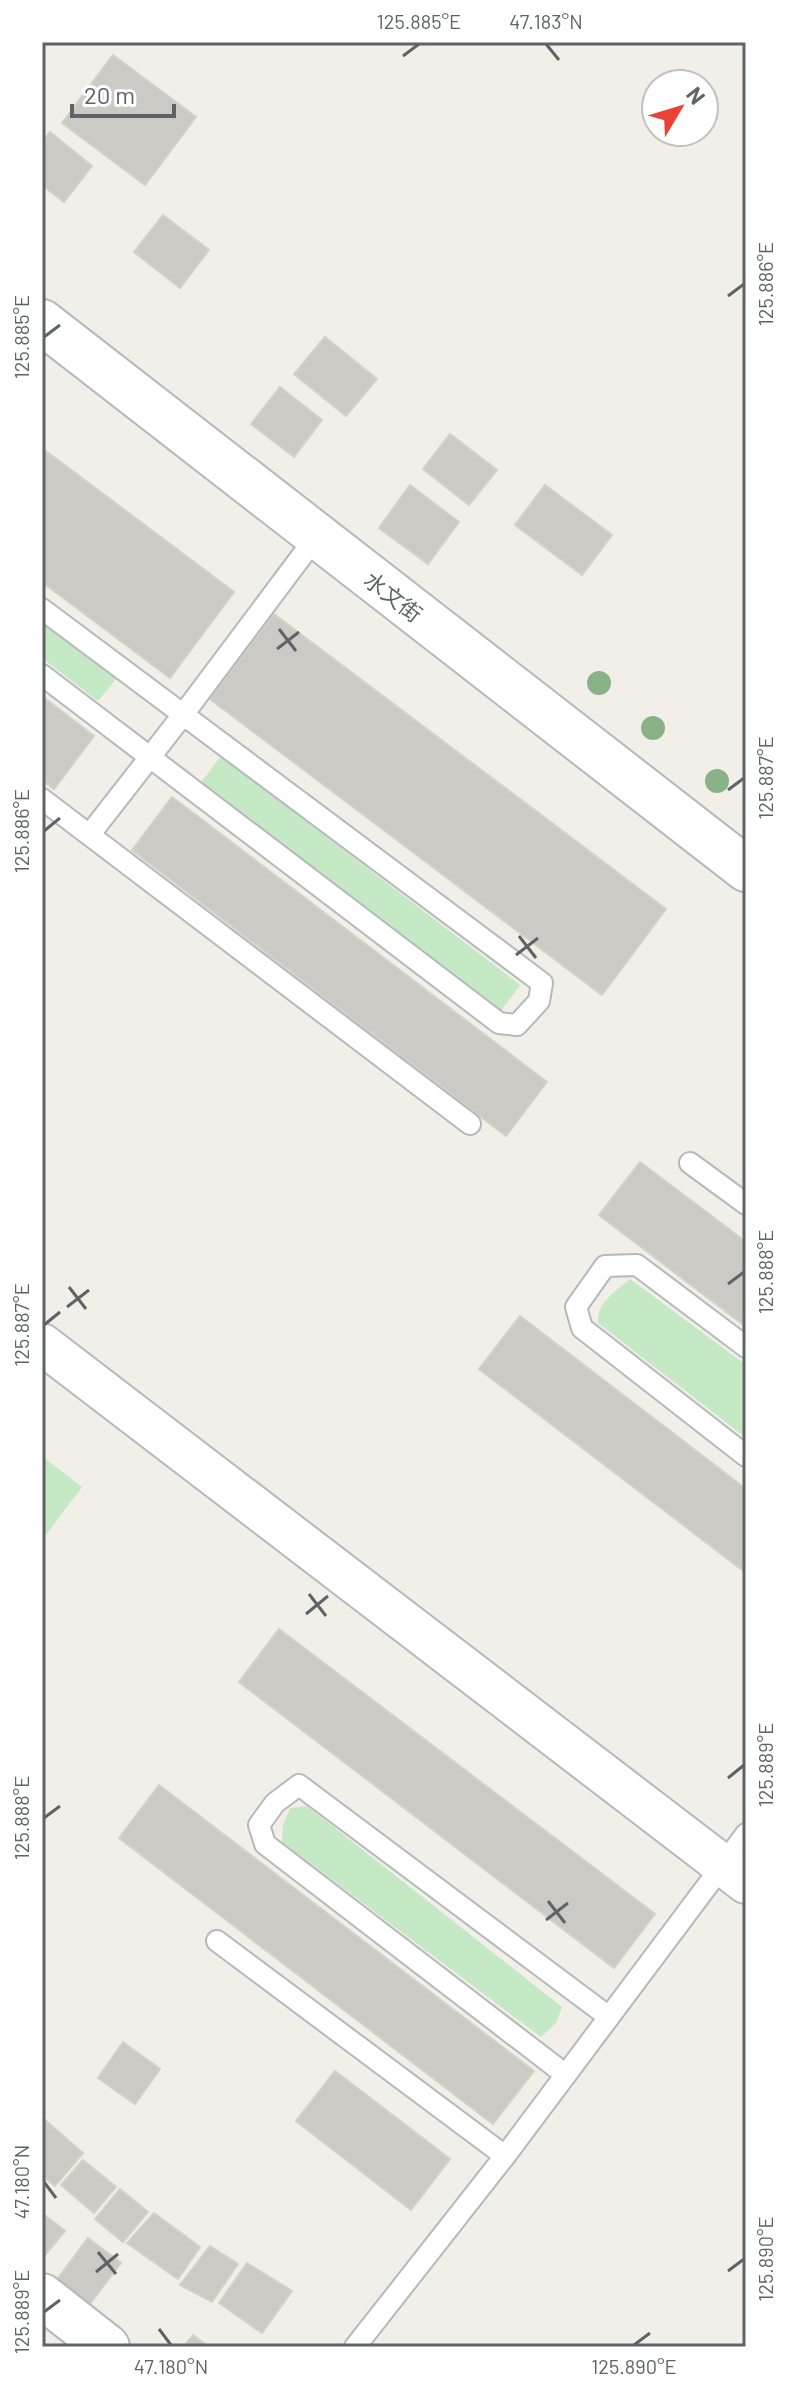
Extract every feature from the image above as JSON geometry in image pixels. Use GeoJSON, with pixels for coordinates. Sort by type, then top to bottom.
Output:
{"type":"FeatureCollection","features":[{"type":"Feature","properties":{"kind":"street","name":"水文街"},"geometry":{"type":"LineString","coordinates":[[42,322],[746,869]]}},
{"type":"Feature","properties":{"kind":"street"},"geometry":{"type":"LineString","coordinates":[[42,1344],[738,1861]]}},
{"type":"Feature","properties":{"kind":"street"},"geometry":{"type":"LineString","coordinates":[[42,2296],[107,2347]]}},
{"type":"Feature","properties":{"kind":"lane"},"geometry":{"type":"LineString","coordinates":[[90,834],[316,537]]}},
{"type":"Feature","properties":{"kind":"lane"},"geometry":{"type":"LineString","coordinates":[[42,609],[542,983],[539,1001],[517,1025],[499,1023],[42,675]]}},
{"type":"Feature","properties":{"kind":"lane"},"geometry":{"type":"LineString","coordinates":[[42,799],[470,1124]]}},
{"type":"Feature","properties":{"kind":"lane"},"geometry":{"type":"LineString","coordinates":[[690,1163],[746,1204]]}},
{"type":"Feature","properties":{"kind":"lane"},"geometry":{"type":"LineString","coordinates":[[746,1347],[637,1265],[605,1266],[576,1307],[582,1328],[746,1456]]}},
{"type":"Feature","properties":{"kind":"lane"},"geometry":{"type":"LineString","coordinates":[[566,2075],[265,1844],[259,1825],[275,1803],[299,1785],[609,2017]]}},
{"type":"Feature","properties":{"kind":"lane"},"geometry":{"type":"LineString","coordinates":[[355,2347],[609,2017],[738,1861]]}},
{"type":"Feature","properties":{"kind":"lane"},"geometry":{"type":"LineString","coordinates":[[217,1941],[505,2156]]}},
{"type":"Feature","properties":{"kind":"green space"},"geometry":{"type":"Polygon","coordinates":[[[42,621],[117,678],[98,701],[42,658],[42,621]]]}},
{"type":"Feature","properties":{"kind":"green space"},"geometry":{"type":"Polygon","coordinates":[[[221,756],[520,985],[501,1011],[200,784],[221,756]]]}},
{"type":"Feature","properties":{"kind":"green space"},"geometry":{"type":"Polygon","coordinates":[[[630,1279],[746,1365],[746,1438],[598,1323],[604,1303],[630,1279]]]}},
{"type":"Feature","properties":{"kind":"green space"},"geometry":{"type":"Polygon","coordinates":[[[42,1456],[82,1487],[42,1540],[42,1456]]]}},
{"type":"Feature","properties":{"kind":"green space"},"geometry":{"type":"Polygon","coordinates":[[[307,1806],[562,2007],[556,2023],[541,2037],[282,1842],[283,1825],[290,1808],[307,1806]]]}},
{"type":"Feature","properties":{"kind":"building"},"geometry":{"type":"Polygon","coordinates":[[[113,55],[196,117],[145,185],[62,123],[113,55]]]}},
{"type":"Feature","properties":{"kind":"building"},"geometry":{"type":"Polygon","coordinates":[[[50,132],[92,166],[64,202],[42,185],[42,142],[50,132]]]}},
{"type":"Feature","properties":{"kind":"building"},"geometry":{"type":"Polygon","coordinates":[[[163,215],[209,250],[180,288],[134,252],[163,215]]]}},
{"type":"Feature","properties":{"kind":"building"},"geometry":{"type":"Polygon","coordinates":[[[325,337],[377,379],[346,416],[294,374],[325,337]]]}},
{"type":"Feature","properties":{"kind":"building"},"geometry":{"type":"Polygon","coordinates":[[[280,387],[322,420],[294,457],[251,424],[280,387]]]}},
{"type":"Feature","properties":{"kind":"building"},"geometry":{"type":"Polygon","coordinates":[[[450,434],[497,470],[469,505],[423,469],[450,434]]]}},
{"type":"Feature","properties":{"kind":"building"},"geometry":{"type":"Polygon","coordinates":[[[42,448],[234,592],[170,678],[42,582],[42,448]]]}},
{"type":"Feature","properties":{"kind":"building"},"geometry":{"type":"Polygon","coordinates":[[[410,485],[459,522],[428,564],[379,528],[410,485]]]}},
{"type":"Feature","properties":{"kind":"building"},"geometry":{"type":"Polygon","coordinates":[[[545,485],[612,535],[582,575],[515,525],[545,485]]]}},
{"type":"Feature","properties":{"kind":"building"},"geometry":{"type":"Polygon","coordinates":[[[274,614],[666,909],[602,995],[210,699],[274,614]]]}},
{"type":"Feature","properties":{"kind":"building"},"geometry":{"type":"Polygon","coordinates":[[[42,696],[94,736],[54,789],[42,780],[42,696]]]}},
{"type":"Feature","properties":{"kind":"building"},"geometry":{"type":"Polygon","coordinates":[[[172,797],[547,1082],[506,1136],[132,850],[172,797]]]}},
{"type":"Feature","properties":{"kind":"building"},"geometry":{"type":"Polygon","coordinates":[[[640,1162],[746,1242],[746,1327],[599,1215],[640,1162]]]}},
{"type":"Feature","properties":{"kind":"building"},"geometry":{"type":"Polygon","coordinates":[[[520,1316],[746,1489],[746,1573],[479,1369],[520,1316]]]}},
{"type":"Feature","properties":{"kind":"building"},"geometry":{"type":"Polygon","coordinates":[[[279,1629],[655,1914],[614,1968],[239,1682],[279,1629]]]}},
{"type":"Feature","properties":{"kind":"building"},"geometry":{"type":"Polygon","coordinates":[[[159,1785],[534,2071],[493,2124],[119,1838],[159,1785]]]}},
{"type":"Feature","properties":{"kind":"building"},"geometry":{"type":"Polygon","coordinates":[[[123,2042],[160,2069],[135,2104],[98,2078],[123,2042]]]}},
{"type":"Feature","properties":{"kind":"building"},"geometry":{"type":"Polygon","coordinates":[[[335,2071],[450,2159],[411,2210],[296,2121],[335,2071]]]}},
{"type":"Feature","properties":{"kind":"building"},"geometry":{"type":"Polygon","coordinates":[[[44,2119],[83,2153],[55,2186],[42,2176],[44,2119]]]}},
{"type":"Feature","properties":{"kind":"building"},"geometry":{"type":"Polygon","coordinates":[[[83,2160],[116,2187],[94,2213],[61,2185],[83,2160]]]}},
{"type":"Feature","properties":{"kind":"building"},"geometry":{"type":"Polygon","coordinates":[[[120,2189],[148,2212],[123,2242],[95,2219],[120,2189]]]}},
{"type":"Feature","properties":{"kind":"building"},"geometry":{"type":"Polygon","coordinates":[[[42,2213],[65,2231],[42,2259],[42,2213]]]}},
{"type":"Feature","properties":{"kind":"building"},"geometry":{"type":"Polygon","coordinates":[[[154,2213],[200,2247],[178,2279],[127,2243],[154,2213]]]}},
{"type":"Feature","properties":{"kind":"building"},"geometry":{"type":"Polygon","coordinates":[[[88,2238],[121,2263],[89,2305],[56,2281],[88,2238]]]}},
{"type":"Feature","properties":{"kind":"building"},"geometry":{"type":"Polygon","coordinates":[[[210,2246],[238,2264],[212,2302],[180,2285],[210,2246]]]}},
{"type":"Feature","properties":{"kind":"building"},"geometry":{"type":"Polygon","coordinates":[[[247,2263],[292,2291],[262,2333],[219,2303],[247,2263]]]}},
{"type":"Feature","properties":{"kind":"building"},"geometry":{"type":"Polygon","coordinates":[[[193,2335],[209,2347],[183,2347],[193,2335]]]}}]}
